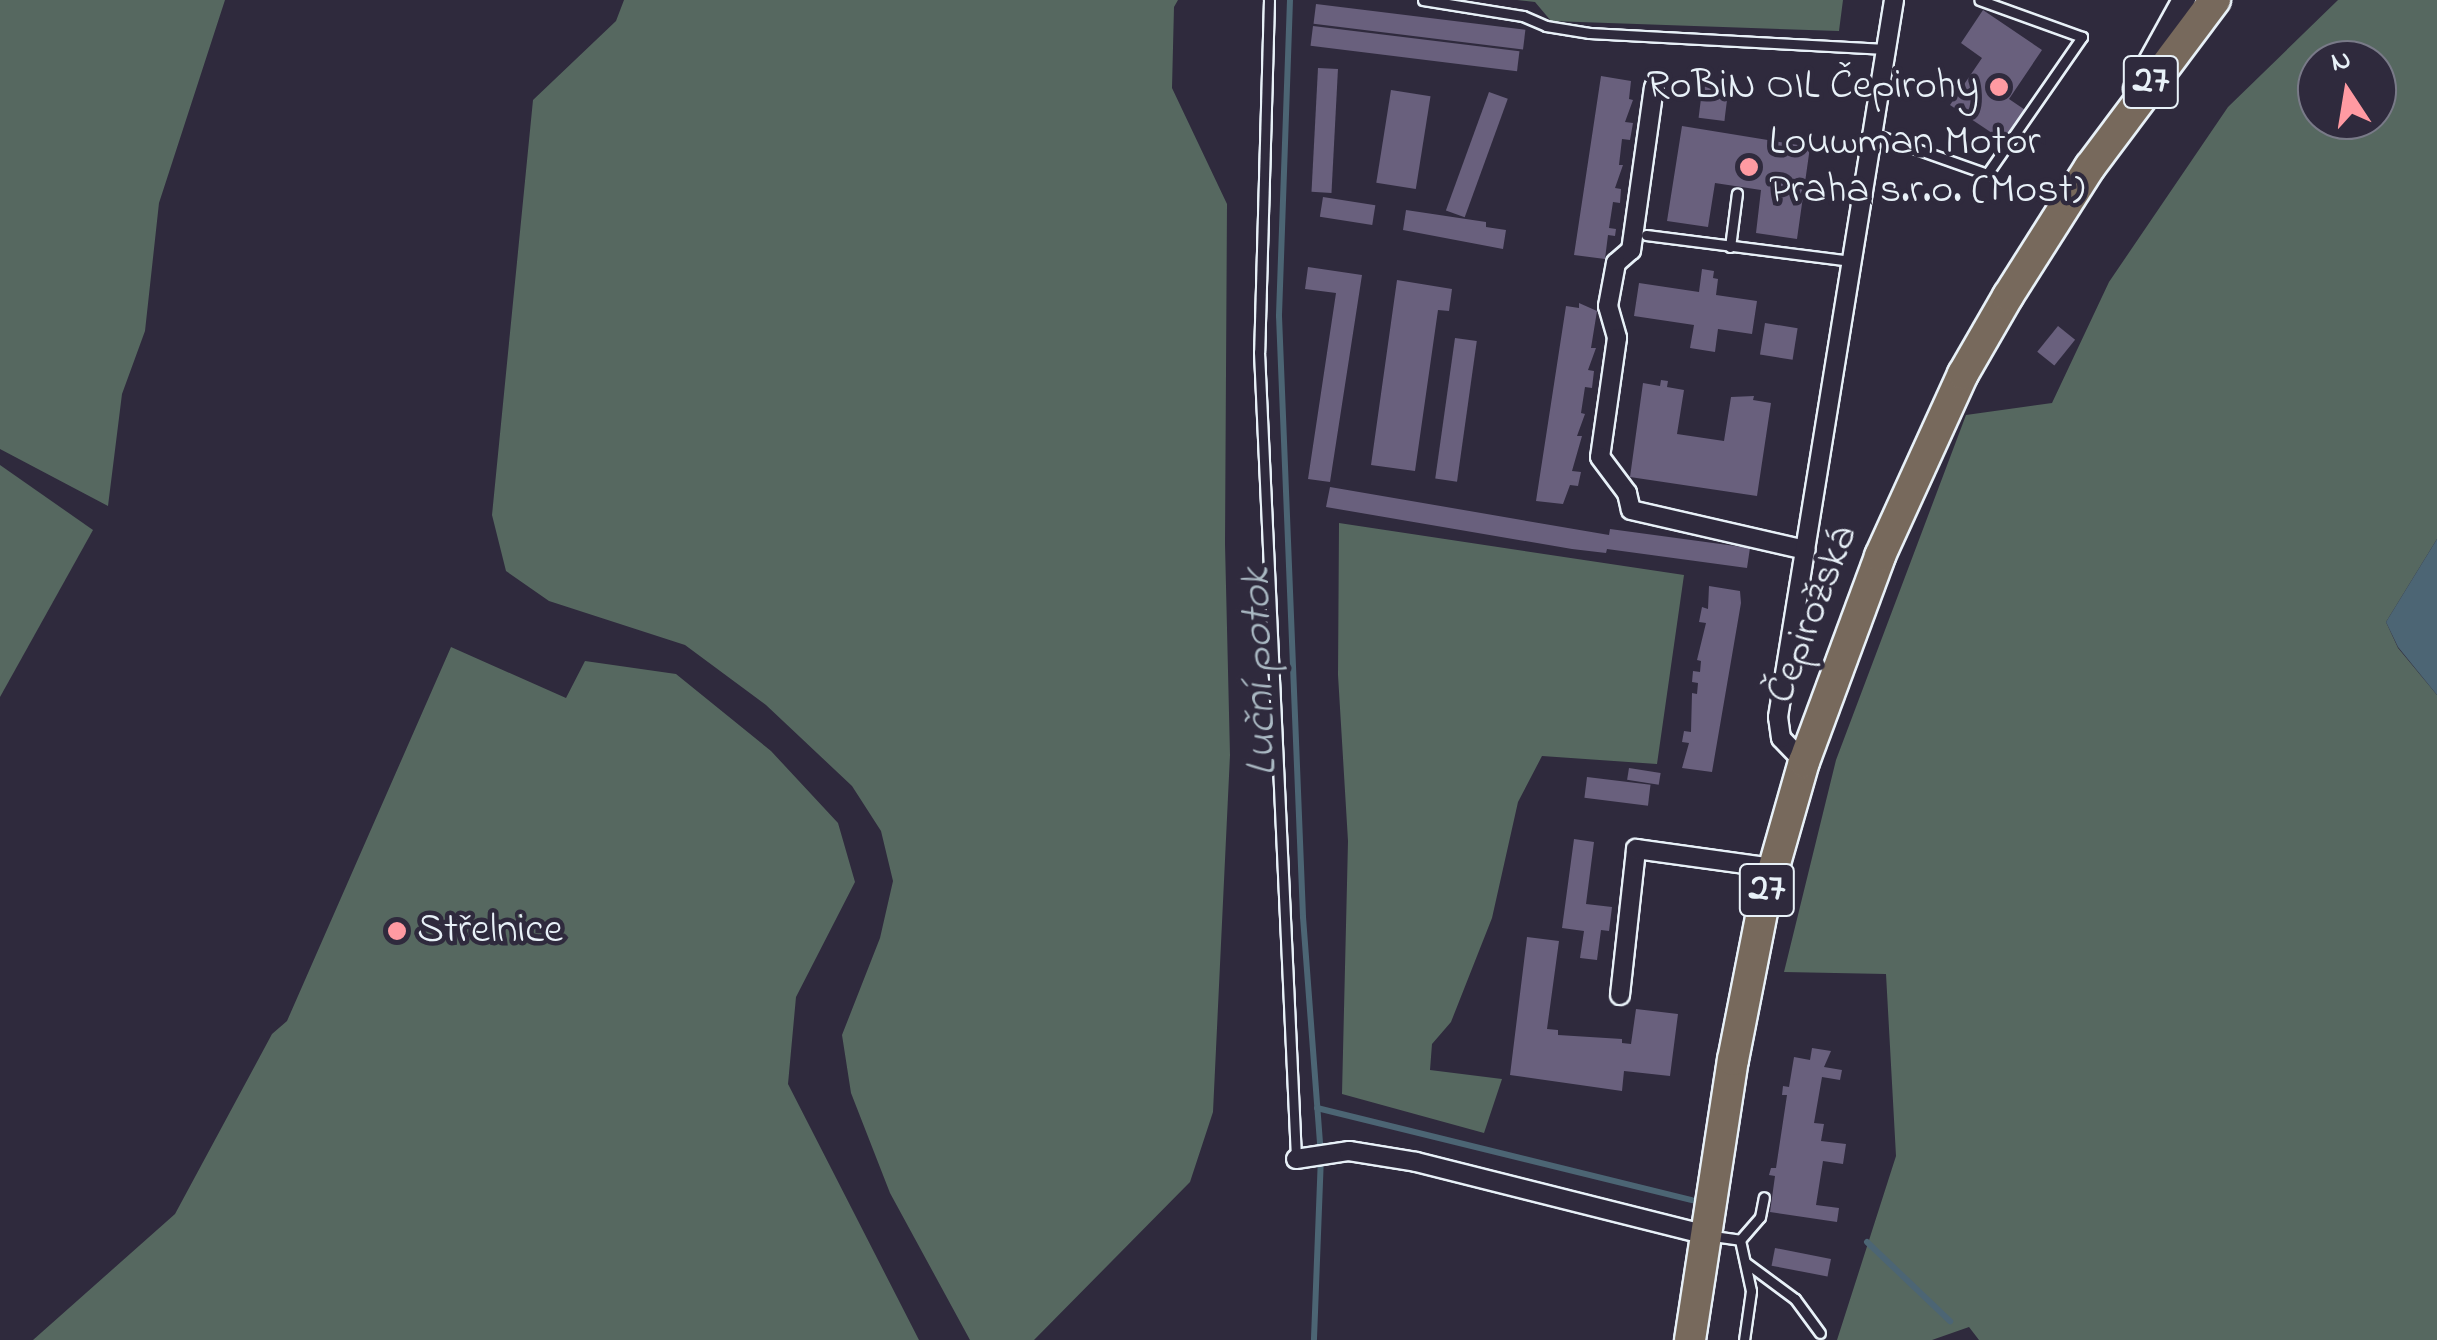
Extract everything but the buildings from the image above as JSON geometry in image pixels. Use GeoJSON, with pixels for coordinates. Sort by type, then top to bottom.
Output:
{"type":"FeatureCollection","features":[{"type":"Feature","properties":{"kind":"main road","name":"Čepirožská"},"geometry":{"type":"LineString","coordinates":[[1690,1340],[1746,986],[1773,868],[1804,762],[1880,556],[1920,461],[1999,311],[2090,167],[2215,0]]}},
{"type":"Feature","properties":{"kind":"street"},"geometry":{"type":"LineString","coordinates":[[1804,762],[1781,738],[1778,717],[1894,0]]}},
{"type":"Feature","properties":{"kind":"street"},"geometry":{"type":"LineString","coordinates":[[2090,167],[2184,0]]}},
{"type":"Feature","properties":{"kind":"street"},"geometry":{"type":"LineString","coordinates":[[1654,87],[1631,250],[1616,263],[1608,306],[1617,338],[1600,456],[1627,492],[1631,510],[1805,550]]}},
{"type":"Feature","properties":{"kind":"street"},"geometry":{"type":"LineString","coordinates":[[1620,994],[1636,849],[1773,868]]}},
{"type":"Feature","properties":{"kind":"street"},"geometry":{"type":"LineString","coordinates":[[1296,1159],[1349,1151],[1416,1162],[1706,1234]]}},
{"type":"Feature","properties":{"kind":"lane"},"geometry":{"type":"LineString","coordinates":[[1269,0],[1259,352],[1296,1159]]}},
{"type":"Feature","properties":{"kind":"lane"},"geometry":{"type":"LineString","coordinates":[[1423,0],[1522,16],[1546,26],[1590,33],[1886,49]]}},
{"type":"Feature","properties":{"kind":"lane"},"geometry":{"type":"LineString","coordinates":[[1874,134],[1986,174],[2082,37],[1979,0]]}},
{"type":"Feature","properties":{"kind":"lane"},"geometry":{"type":"LineString","coordinates":[[1730,247],[1737,193]]}},
{"type":"Feature","properties":{"kind":"lane"},"geometry":{"type":"LineString","coordinates":[[1646,235],[1853,262]]}},
{"type":"Feature","properties":{"kind":"lane"},"geometry":{"type":"LineString","coordinates":[[1740,1240],[1760,1217],[1764,1197]]}},
{"type":"Feature","properties":{"kind":"lane"},"geometry":{"type":"LineString","coordinates":[[1706,1234],[1740,1240]]}},
{"type":"Feature","properties":{"kind":"lane"},"geometry":{"type":"LineString","coordinates":[[1740,1240],[1751,1291],[1744,1340]]}},
{"type":"Feature","properties":{"kind":"lane"},"geometry":{"type":"LineString","coordinates":[[1745,1262],[1795,1299],[1820,1333]]}},
{"type":"Feature","properties":{"kind":"green space"},"geometry":{"type":"Polygon","coordinates":[[[0,0],[225,0],[159,203],[145,331],[122,394],[108,506],[0,449],[0,0]]]}},
{"type":"Feature","properties":{"kind":"green space"},"geometry":{"type":"Polygon","coordinates":[[[624,0],[1178,0],[1174,7],[1172,88],[1227,204],[1225,544],[1230,755],[1213,1112],[1190,1182],[1034,1340],[970,1340],[890,1193],[851,1093],[842,1035],[880,938],[893,881],[881,831],[852,786],[766,705],[685,645],[549,601],[506,571],[492,515],[533,100],[616,21],[624,0]]]}},
{"type":"Feature","properties":{"kind":"green space"},"geometry":{"type":"Polygon","coordinates":[[[1517,0],[1843,0],[1839,31],[1551,21],[1535,2],[1517,0]]]}},
{"type":"Feature","properties":{"kind":"green space"},"geometry":{"type":"Polygon","coordinates":[[[2338,0],[2437,0],[2437,539],[2386,622],[2398,648],[2437,695],[2437,1340],[1979,1340],[1969,1327],[1932,1340],[1837,1340],[1896,1156],[1886,974],[1784,972],[1836,760],[1966,415],[2052,403],[2109,282],[2228,107],[2338,0]]]}},
{"type":"Feature","properties":{"kind":"green space"},"geometry":{"type":"Polygon","coordinates":[[[0,465],[93,530],[0,697],[0,465]]]}},
{"type":"Feature","properties":{"kind":"green space"},"geometry":{"type":"Polygon","coordinates":[[[1339,523],[1684,575],[1657,764],[1542,756],[1518,802],[1492,918],[1451,1022],[1432,1044],[1430,1070],[1502,1079],[1484,1133],[1342,1094],[1348,841],[1338,675],[1339,523]]]}},
{"type":"Feature","properties":{"kind":"green space"},"geometry":{"type":"Polygon","coordinates":[[[451,647],[566,698],[585,661],[676,674],[771,751],[838,823],[855,882],[796,997],[788,1084],[919,1340],[33,1340],[175,1214],[272,1034],[287,1021],[451,647]]]}},
{"type":"Feature","properties":{"kind":"water"},"geometry":{"type":"Polygon","coordinates":[[[2437,539],[2437,695],[2398,647],[2386,622],[2437,539]]]}},
{"type":"Feature","properties":{"kind":"waterway","name":"Luční potok"},"geometry":{"type":"LineString","coordinates":[[1290,0],[1279,316],[1303,917],[1321,1156],[1314,1340]]}},
{"type":"Feature","properties":{"kind":"waterway"},"geometry":{"type":"LineString","coordinates":[[1317,1108],[1692,1200]]}},
{"type":"Feature","properties":{"kind":"waterway"},"geometry":{"type":"LineString","coordinates":[[1867,1242],[1950,1321]]}},
{"type":"Feature","properties":{"kind":"place","name":"RoBiN OIL Čepirohy"},"geometry":{"type":"Point","coordinates":[1999,87]}},
{"type":"Feature","properties":{"kind":"place","name":"Louwman Motor Praha s.r.o. (Most)"},"geometry":{"type":"Point","coordinates":[1749,167]}},
{"type":"Feature","properties":{"kind":"place","name":"Střelnice"},"geometry":{"type":"Point","coordinates":[397,931]}}]}
